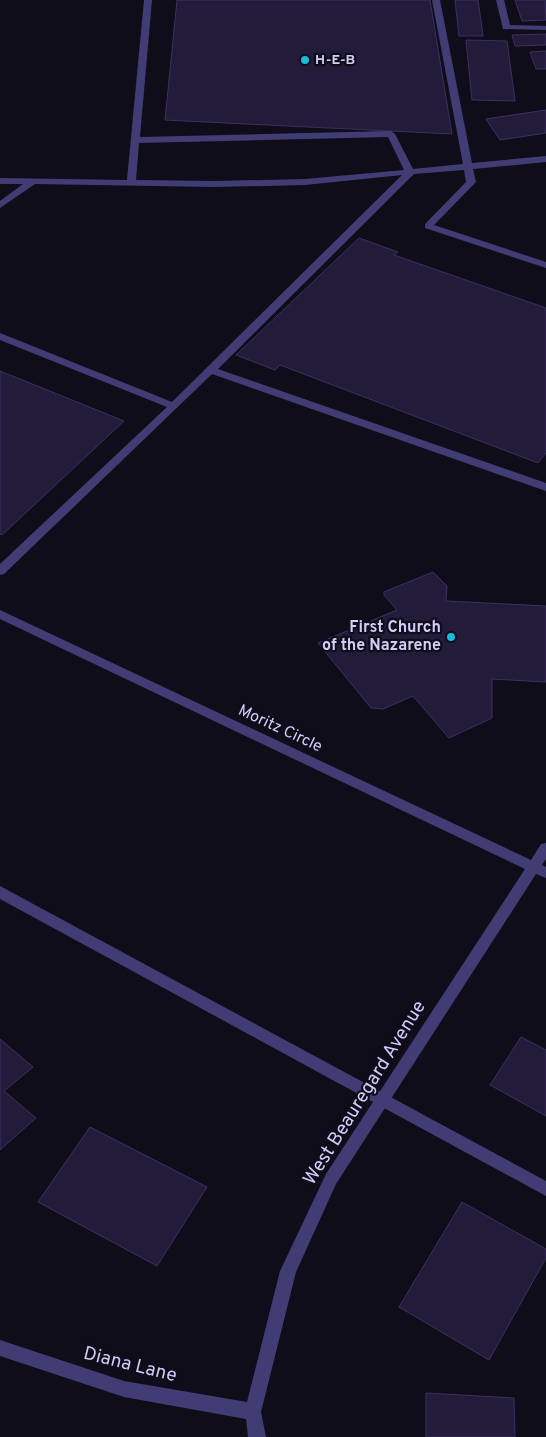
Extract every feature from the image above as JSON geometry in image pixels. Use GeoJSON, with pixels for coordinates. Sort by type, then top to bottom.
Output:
{"type":"FeatureCollection","features":[{"type":"Feature","properties":{"kind":"street"},"geometry":{"type":"LineString","coordinates":[[131,183],[148,0]]}},
{"type":"Feature","properties":{"kind":"street"},"geometry":{"type":"LineString","coordinates":[[436,0],[471,182],[428,226],[546,266]]}},
{"type":"Feature","properties":{"kind":"street"},"geometry":{"type":"LineString","coordinates":[[500,0],[506,28],[546,28]]}},
{"type":"Feature","properties":{"kind":"street"},"geometry":{"type":"LineString","coordinates":[[135,140],[391,134],[410,173]]}},
{"type":"Feature","properties":{"kind":"street"},"geometry":{"type":"LineString","coordinates":[[0,181],[131,183],[305,182],[546,159]]}},
{"type":"Feature","properties":{"kind":"street"},"geometry":{"type":"LineString","coordinates":[[3,564],[174,406],[410,173]]}},
{"type":"Feature","properties":{"kind":"street"},"geometry":{"type":"LineString","coordinates":[[0,205],[32,182]]}},
{"type":"Feature","properties":{"kind":"street"},"geometry":{"type":"LineString","coordinates":[[0,336],[174,406]]}},
{"type":"Feature","properties":{"kind":"street"},"geometry":{"type":"LineString","coordinates":[[211,370],[546,486]]}},
{"type":"Feature","properties":{"kind":"street","name":"Moritz Circle"},"geometry":{"type":"LineString","coordinates":[[0,614],[540,870]]}},
{"type":"Feature","properties":{"kind":"street","name":"West Beauregard Avenue"},"geometry":{"type":"LineString","coordinates":[[258,1437],[253,1412],[288,1270],[331,1179],[382,1099],[540,870],[546,848]]}},
{"type":"Feature","properties":{"kind":"street"},"geometry":{"type":"LineString","coordinates":[[0,892],[546,1189]]}},
{"type":"Feature","properties":{"kind":"street","name":"Diana Lane"},"geometry":{"type":"LineString","coordinates":[[0,1348],[124,1389],[253,1412]]}},
{"type":"Feature","properties":{"kind":"building","name":"H-E-B"},"geometry":{"type":"Polygon","coordinates":[[[177,0],[430,0],[452,134],[165,120],[177,0]]]}},
{"type":"Feature","properties":{"kind":"building"},"geometry":{"type":"Polygon","coordinates":[[[455,0],[478,0],[483,36],[459,36],[455,0]]]}},
{"type":"Feature","properties":{"kind":"building"},"geometry":{"type":"Polygon","coordinates":[[[515,0],[545,0],[546,20],[522,21],[515,0]]]}},
{"type":"Feature","properties":{"kind":"building"},"geometry":{"type":"Polygon","coordinates":[[[546,34],[546,45],[515,46],[512,35],[546,34]]]}},
{"type":"Feature","properties":{"kind":"building"},"geometry":{"type":"Polygon","coordinates":[[[466,40],[507,41],[515,101],[472,100],[466,40]]]}},
{"type":"Feature","properties":{"kind":"building"},"geometry":{"type":"Polygon","coordinates":[[[546,51],[546,69],[536,69],[530,52],[546,51]]]}},
{"type":"Feature","properties":{"kind":"building"},"geometry":{"type":"Polygon","coordinates":[[[546,110],[546,133],[500,140],[486,119],[546,110]]]}},
{"type":"Feature","properties":{"kind":"building"},"geometry":{"type":"Polygon","coordinates":[[[359,238],[398,252],[394,255],[546,308],[546,453],[538,463],[280,365],[275,370],[236,355],[359,238]]]}},
{"type":"Feature","properties":{"kind":"building"},"geometry":{"type":"Polygon","coordinates":[[[0,371],[124,421],[2,535],[0,534],[0,371]]]}},
{"type":"Feature","properties":{"kind":"building"},"geometry":{"type":"Polygon","coordinates":[[[433,572],[447,586],[446,601],[546,606],[546,682],[492,679],[492,718],[449,738],[413,696],[383,709],[371,708],[318,643],[397,610],[384,595],[384,592],[433,572]]]}},
{"type":"Feature","properties":{"kind":"building"},"geometry":{"type":"Polygon","coordinates":[[[521,1037],[546,1050],[546,1116],[490,1085],[521,1037]]]}},
{"type":"Feature","properties":{"kind":"building"},"geometry":{"type":"Polygon","coordinates":[[[0,1039],[33,1067],[4,1091],[36,1118],[0,1150],[0,1039]]]}},
{"type":"Feature","properties":{"kind":"building"},"geometry":{"type":"Polygon","coordinates":[[[90,1127],[207,1187],[157,1266],[38,1202],[90,1127]]]}},
{"type":"Feature","properties":{"kind":"building"},"geometry":{"type":"Polygon","coordinates":[[[462,1202],[546,1249],[546,1258],[489,1360],[399,1307],[462,1202]]]}},
{"type":"Feature","properties":{"kind":"building"},"geometry":{"type":"Polygon","coordinates":[[[426,1393],[514,1398],[515,1437],[426,1437],[426,1393]]]}},
{"type":"Feature","properties":{"kind":"place","name":"H-E-B"},"geometry":{"type":"Point","coordinates":[305,60]}},
{"type":"Feature","properties":{"kind":"place","name":"First Church of the Nazarene"},"geometry":{"type":"Point","coordinates":[451,637]}}]}
